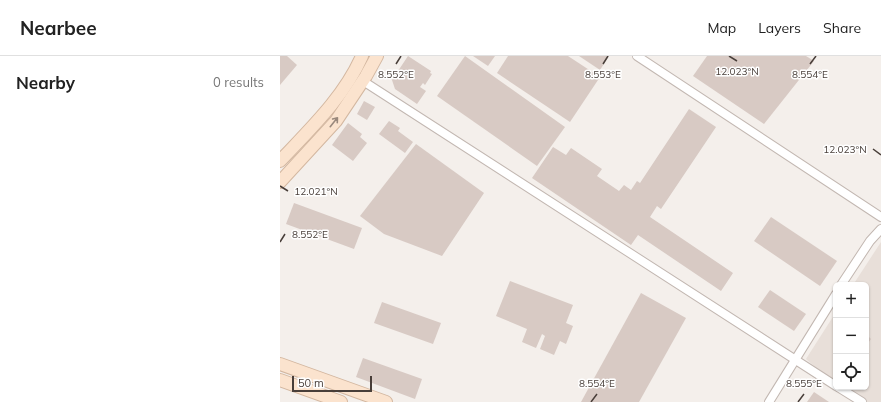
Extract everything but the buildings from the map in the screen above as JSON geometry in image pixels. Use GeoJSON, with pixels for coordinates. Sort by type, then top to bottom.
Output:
{"type":"FeatureCollection","features":[{"type":"Feature","properties":{"kind":"main road"},"geometry":{"type":"LineString","coordinates":[[280,161],[327,109],[347,83],[362,56]]}},
{"type":"Feature","properties":{"kind":"main road"},"geometry":{"type":"LineString","coordinates":[[280,182],[336,121],[363,81],[377,56]]}},
{"type":"Feature","properties":{"kind":"main road"},"geometry":{"type":"LineString","coordinates":[[304,135],[316,144]]}},
{"type":"Feature","properties":{"kind":"main road"},"geometry":{"type":"LineString","coordinates":[[280,364],[386,402]]}},
{"type":"Feature","properties":{"kind":"main road"},"geometry":{"type":"LineString","coordinates":[[280,380],[341,402]]}},
{"type":"Feature","properties":{"kind":"street"},"geometry":{"type":"LineString","coordinates":[[637,56],[881,217]]}},
{"type":"Feature","properties":{"kind":"street"},"geometry":{"type":"LineString","coordinates":[[363,81],[833,384]]}},
{"type":"Feature","properties":{"kind":"street"},"geometry":{"type":"LineString","coordinates":[[844,282],[870,241],[881,229]]}},
{"type":"Feature","properties":{"kind":"street"},"geometry":{"type":"LineString","coordinates":[[769,402],[833,299]]}},
{"type":"Feature","properties":{"kind":"street"},"geometry":{"type":"LineString","coordinates":[[843,390],[862,402]]}},
{"type":"Feature","properties":{"kind":"shaded area"},"geometry":{"type":"Polygon","coordinates":[[[881,242],[881,402],[855,402],[841,390],[869,390],[869,282],[855,282],[881,242]]]}},
{"type":"Feature","properties":{"kind":"shaded area"},"geometry":{"type":"Polygon","coordinates":[[[833,317],[833,382],[806,359],[833,317]]]}}]}
